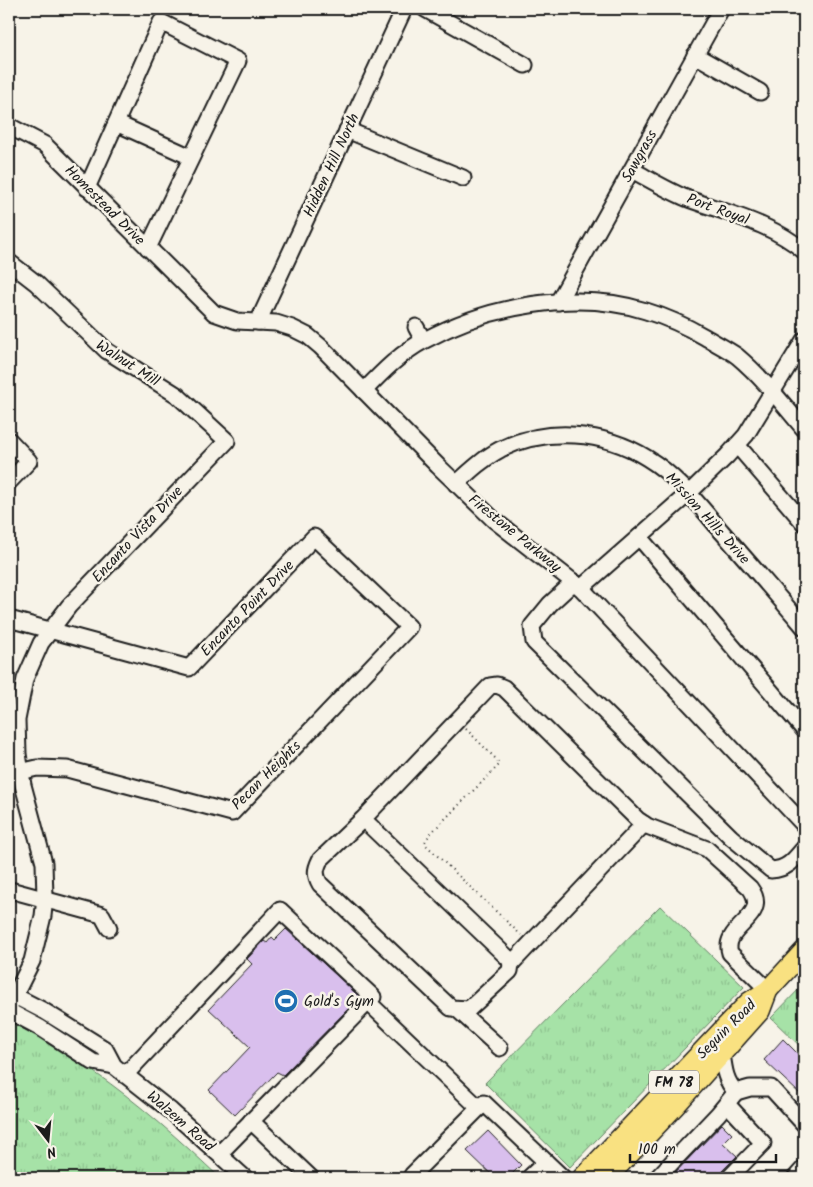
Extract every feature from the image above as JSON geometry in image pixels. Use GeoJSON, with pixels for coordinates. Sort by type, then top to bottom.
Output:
{"type":"FeatureCollection","features":[{"type":"Feature","properties":{"kind":"main road","name":"Seguin Road"},"geometry":{"type":"LineString","coordinates":[[582,1178],[749,1002],[768,990],[804,951]]}},
{"type":"Feature","properties":{"kind":"main road","name":"Seguin Road"},"geometry":{"type":"LineString","coordinates":[[607,1178],[760,1010],[768,990]]}},
{"type":"Feature","properties":{"kind":"main road"},"geometry":{"type":"LineString","coordinates":[[591,1178],[601,1158]]}},
{"type":"Feature","properties":{"kind":"street","name":"Hidden Hill North"},"geometry":{"type":"LineString","coordinates":[[258,322],[404,9]]}},
{"type":"Feature","properties":{"kind":"street"},"geometry":{"type":"LineString","coordinates":[[425,9],[526,65]]}},
{"type":"Feature","properties":{"kind":"street","name":"Sawgrass"},"geometry":{"type":"LineString","coordinates":[[558,302],[721,9]]}},
{"type":"Feature","properties":{"kind":"street"},"geometry":{"type":"LineString","coordinates":[[87,188],[163,15],[238,61],[148,248]]}},
{"type":"Feature","properties":{"kind":"street"},"geometry":{"type":"LineString","coordinates":[[695,55],[760,92]]}},
{"type":"Feature","properties":{"kind":"street"},"geometry":{"type":"LineString","coordinates":[[116,124],[191,158]]}},
{"type":"Feature","properties":{"kind":"street","name":"Homestead Drive"},"geometry":{"type":"LineString","coordinates":[[9,126],[45,145],[194,294]]}},
{"type":"Feature","properties":{"kind":"street"},"geometry":{"type":"LineString","coordinates":[[347,130],[463,178]]}},
{"type":"Feature","properties":{"kind":"street","name":"Port Royal"},"geometry":{"type":"LineString","coordinates":[[632,170],[685,197],[754,222],[804,250]]}},
{"type":"Feature","properties":{"kind":"street","name":"Walnut Mill"},"geometry":{"type":"LineString","coordinates":[[9,262],[36,283],[107,351],[177,395],[227,441]]}},
{"type":"Feature","properties":{"kind":"street","name":"Firestone Parkway"},"geometry":{"type":"LineString","coordinates":[[194,294],[214,313],[237,321],[276,323],[292,328],[308,336],[321,347],[494,520],[578,585],[804,825]]}},
{"type":"Feature","properties":{"kind":"street"},"geometry":{"type":"LineString","coordinates":[[364,390],[395,361],[423,340],[455,326],[509,309],[558,302],[600,303],[632,307],[668,318],[736,355],[773,392],[804,428]]}},
{"type":"Feature","properties":{"kind":"street"},"geometry":{"type":"LineString","coordinates":[[416,327],[423,340]]}},
{"type":"Feature","properties":{"kind":"street"},"geometry":{"type":"LineString","coordinates":[[804,340],[746,435],[737,445],[689,493],[639,537],[578,585],[550,604],[532,626],[534,642],[731,837],[771,870],[782,869],[794,860],[804,848]]}},
{"type":"Feature","properties":{"kind":"street","name":"Mission Hills Drive"},"geometry":{"type":"LineString","coordinates":[[456,484],[489,456],[507,447],[542,437],[573,435],[604,440],[634,450],[660,467],[689,493],[804,627]]}},
{"type":"Feature","properties":{"kind":"street"},"geometry":{"type":"LineString","coordinates":[[9,440],[29,461],[9,482]]}},
{"type":"Feature","properties":{"kind":"street","name":"Encanto Vista Drive"},"geometry":{"type":"LineString","coordinates":[[50,630],[83,592],[227,441]]}},
{"type":"Feature","properties":{"kind":"street"},"geometry":{"type":"LineString","coordinates":[[737,445],[804,523]]}},
{"type":"Feature","properties":{"kind":"street","name":"Encanto Point Drive"},"geometry":{"type":"LineString","coordinates":[[9,619],[189,668],[314,537],[409,627]]}},
{"type":"Feature","properties":{"kind":"street"},"geometry":{"type":"LineString","coordinates":[[639,537],[804,730]]}},
{"type":"Feature","properties":{"kind":"street","name":"Pecan Heights"},"geometry":{"type":"LineString","coordinates":[[20,772],[37,768],[67,769],[232,813],[409,627]]}},
{"type":"Feature","properties":{"kind":"street"},"geometry":{"type":"LineString","coordinates":[[11,999],[32,961],[43,916],[45,898],[44,863],[20,772],[17,734],[18,705],[30,666],[50,630]]}},
{"type":"Feature","properties":{"kind":"street"},"geometry":{"type":"LineString","coordinates":[[363,819],[509,959],[511,964],[510,970],[469,1009],[458,1010],[451,1008],[320,884],[316,876],[320,860],[363,819],[490,686],[497,685],[504,688],[644,824],[707,849],[754,894],[756,903],[754,911],[730,938],[728,947],[730,953],[768,990]]}},
{"type":"Feature","properties":{"kind":"street"},"geometry":{"type":"LineString","coordinates":[[511,964],[644,824]]}},
{"type":"Feature","properties":{"kind":"street"},"geometry":{"type":"LineString","coordinates":[[10,890],[45,898],[102,916],[110,928]]}},
{"type":"Feature","properties":{"kind":"street"},"geometry":{"type":"LineString","coordinates":[[120,1071],[280,910],[373,997],[219,1154]]}},
{"type":"Feature","properties":{"kind":"street","name":"Walzem Road"},"geometry":{"type":"LineString","coordinates":[[11,999],[66,1024],[105,1049],[120,1071],[171,1111],[245,1178]]}},
{"type":"Feature","properties":{"kind":"street"},"geometry":{"type":"LineString","coordinates":[[368,1002],[479,1108]]}},
{"type":"Feature","properties":{"kind":"street"},"geometry":{"type":"LineString","coordinates":[[458,1010],[500,1048]]}},
{"type":"Feature","properties":{"kind":"street","name":"Walzem Road"},"geometry":{"type":"LineString","coordinates":[[9,1012],[39,1027],[93,1062],[120,1071]]}},
{"type":"Feature","properties":{"kind":"street"},"geometry":{"type":"LineString","coordinates":[[722,1053],[724,1072],[731,1094]]}},
{"type":"Feature","properties":{"kind":"street"},"geometry":{"type":"LineString","coordinates":[[701,1077],[715,1079],[731,1094],[763,1143],[729,1178]]}},
{"type":"Feature","properties":{"kind":"street"},"geometry":{"type":"LineString","coordinates":[[657,1178],[731,1094],[750,1088],[771,1088],[804,1124]]}},
{"type":"Feature","properties":{"kind":"street"},"geometry":{"type":"LineString","coordinates":[[416,1177],[484,1103],[563,1178]]}},
{"type":"Feature","properties":{"kind":"street"},"geometry":{"type":"LineString","coordinates":[[251,1121],[310,1178]]}},
{"type":"Feature","properties":{"kind":"street"},"geometry":{"type":"LineString","coordinates":[[529,1178],[546,1162]]}},
{"type":"Feature","properties":{"kind":"street"},"geometry":{"type":"LineString","coordinates":[[795,1178],[804,1168]]}},
{"type":"Feature","properties":{"kind":"path"},"geometry":{"type":"LineString","coordinates":[[458,720],[499,764],[430,834],[425,842],[530,944]]}},
{"type":"Feature","properties":{"kind":"green space"},"geometry":{"type":"Polygon","coordinates":[[[660,906],[744,987],[570,1167],[485,1083],[660,906]]]}},
{"type":"Feature","properties":{"kind":"green space"},"geometry":{"type":"Polygon","coordinates":[[[804,984],[804,1050],[771,1018],[804,984]]]}},
{"type":"Feature","properties":{"kind":"green space"},"geometry":{"type":"Polygon","coordinates":[[[9,1021],[63,1052],[111,1084],[159,1123],[220,1178],[9,1178],[9,1021]]]}},
{"type":"Feature","properties":{"kind":"building","name":"Gold's Gym"},"geometry":{"type":"Polygon","coordinates":[[[286,929],[360,997],[283,1075],[277,1072],[235,1115],[209,1090],[250,1047],[209,1009],[252,964],[247,959],[264,941],[267,943],[272,937],[275,940],[286,929]]]}},
{"type":"Feature","properties":{"kind":"building"},"geometry":{"type":"Polygon","coordinates":[[[783,1039],[804,1060],[804,1091],[800,1094],[764,1060],[783,1039]]]}},
{"type":"Feature","properties":{"kind":"building"},"geometry":{"type":"Polygon","coordinates":[[[722,1124],[732,1134],[723,1143],[737,1156],[722,1171],[720,1178],[670,1178],[722,1124]]]}},
{"type":"Feature","properties":{"kind":"building"},"geometry":{"type":"Polygon","coordinates":[[[488,1131],[521,1165],[508,1178],[495,1178],[467,1151],[488,1131]]]}},
{"type":"Feature","properties":{"kind":"place","name":"Gold's Gym"},"geometry":{"type":"Point","coordinates":[286,1001]}}]}
